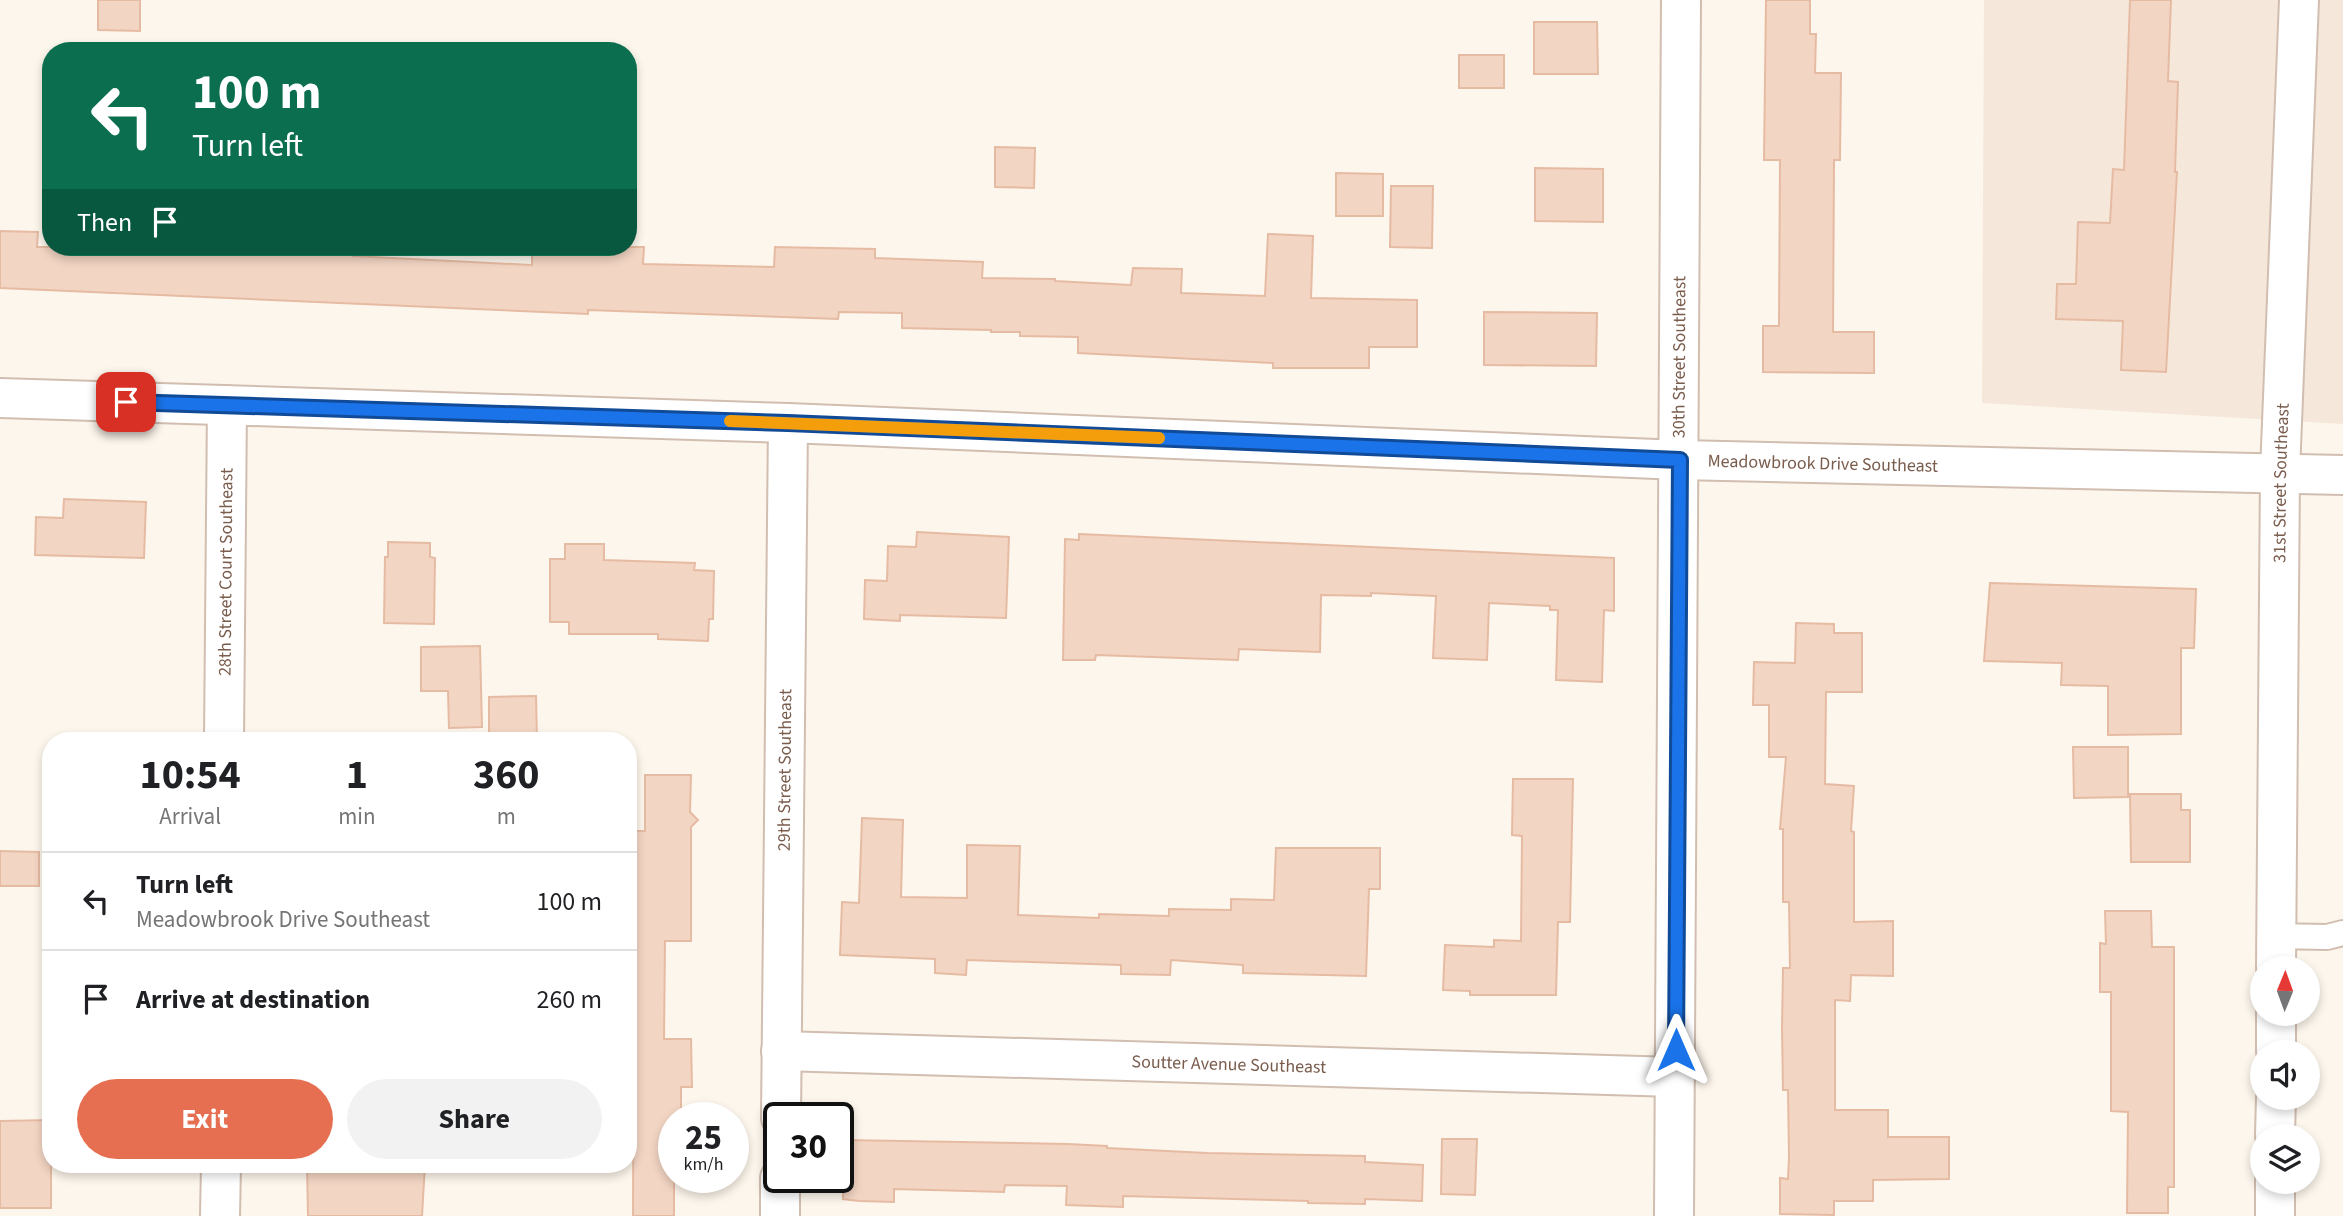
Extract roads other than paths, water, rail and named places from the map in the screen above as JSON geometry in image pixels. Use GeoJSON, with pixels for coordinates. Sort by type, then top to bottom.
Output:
{"type":"FeatureCollection","features":[{"type":"Feature","properties":{"kind":"street","name":"30th Street Southeast"},"geometry":{"type":"LineString","coordinates":[[1674,1216],[1681,0]]}},
{"type":"Feature","properties":{"kind":"street","name":"31st Street Southeast"},"geometry":{"type":"LineString","coordinates":[[2276,952],[2280,472],[2299,0]]}},
{"type":"Feature","properties":{"kind":"street","name":"Meadowbrook Drive Southeast"},"geometry":{"type":"LineString","coordinates":[[0,398],[788,423],[1680,460],[2343,475]]}},
{"type":"Feature","properties":{"kind":"street","name":"28th Street Court Southeast"},"geometry":{"type":"LineString","coordinates":[[224,732],[227,405]]}},
{"type":"Feature","properties":{"kind":"street","name":"29th Street Southeast"},"geometry":{"type":"LineString","coordinates":[[780,1102],[788,423]]}},
{"type":"Feature","properties":{"kind":"street","name":"Soutter Avenue Southeast"},"geometry":{"type":"LineString","coordinates":[[781,1051],[1675,1077]]}},
{"type":"Feature","properties":{"kind":"street"},"geometry":{"type":"LineString","coordinates":[[220,1216],[221,1173]]}},
{"type":"Feature","properties":{"kind":"street"},"geometry":{"type":"LineString","coordinates":[[780,1193],[780,1216]]}},
{"type":"Feature","properties":{"kind":"street"},"geometry":{"type":"LineString","coordinates":[[2275,1194],[2275,1216]]}},
{"type":"Feature","properties":{"kind":"lane"},"geometry":{"type":"LineString","coordinates":[[2276,952],[2343,933]]}}]}
